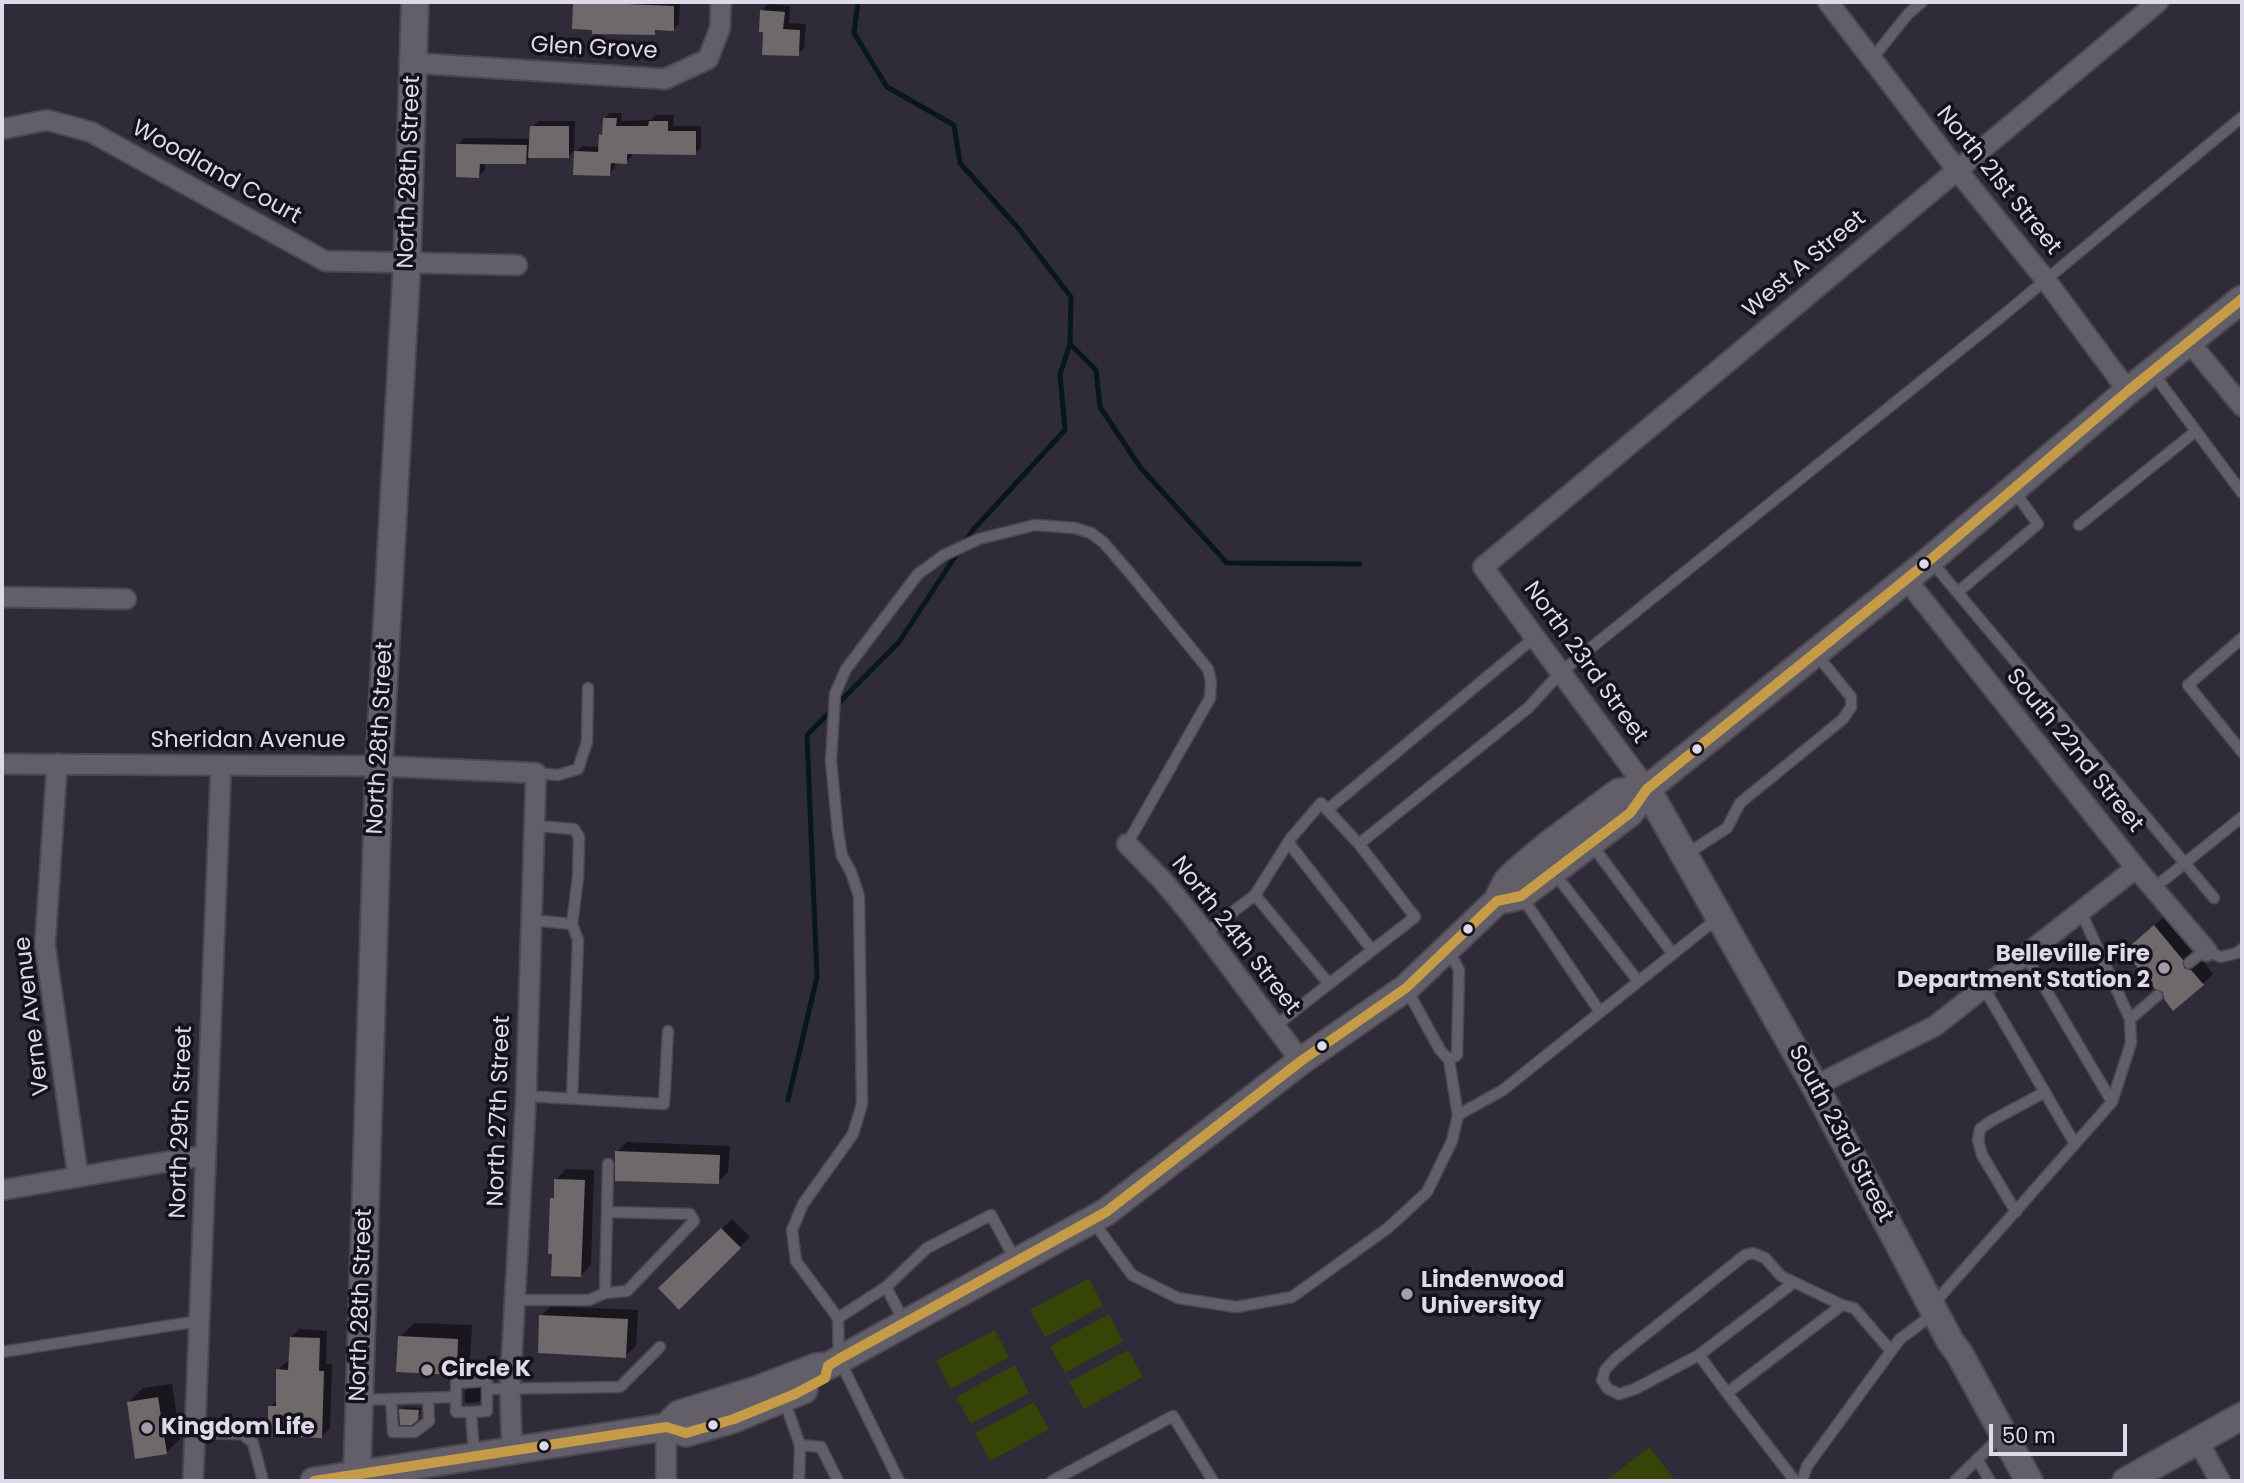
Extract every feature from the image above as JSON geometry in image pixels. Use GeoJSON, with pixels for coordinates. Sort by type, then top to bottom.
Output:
{"type":"FeatureCollection","features":[{"type":"Feature","properties":{"kind":"main road","name":"North 28th Street"},"geometry":{"type":"LineString","coordinates":[[356,1475],[379,766],[407,263],[415,2]]}},
{"type":"Feature","properties":{"kind":"main road"},"geometry":{"type":"LineString","coordinates":[[666,1427],[680,1414],[833,1363],[1106,1212],[1301,1061],[1406,988],[1448,948],[1509,899],[1553,872],[1630,813],[1647,789],[1906,579],[2128,391],[2242,299]]}},
{"type":"Feature","properties":{"kind":"main road"},"geometry":{"type":"LineString","coordinates":[[1509,899],[1507,881],[1516,872],[1619,792],[1647,789]]}},
{"type":"Feature","properties":{"kind":"main road","name":"South 23rd Street"},"geometry":{"type":"LineString","coordinates":[[1647,789],[1815,1086],[1950,1341],[2029,1481]]}},
{"type":"Feature","properties":{"kind":"main road"},"geometry":{"type":"LineString","coordinates":[[314,1481],[666,1427],[686,1433],[734,1419],[783,1399],[825,1378],[833,1363]]}},
{"type":"Feature","properties":{"kind":"main road"},"geometry":{"type":"LineString","coordinates":[[2126,1481],[2242,1416]]}},
{"type":"Feature","properties":{"kind":"street","name":"Glen Grove"},"geometry":{"type":"LineString","coordinates":[[413,63],[665,79],[708,59],[720,28],[721,2]]}},
{"type":"Feature","properties":{"kind":"street","name":"North 21st Street"},"geometry":{"type":"LineString","coordinates":[[1828,2],[2045,279],[2128,391]]}},
{"type":"Feature","properties":{"kind":"street","name":"West A Street"},"geometry":{"type":"LineString","coordinates":[[1483,567],[2158,2]]}},
{"type":"Feature","properties":{"kind":"street","name":"Woodland Court"},"geometry":{"type":"LineString","coordinates":[[2,129],[47,120],[92,132],[325,261],[517,265]]}},
{"type":"Feature","properties":{"kind":"street"},"geometry":{"type":"LineString","coordinates":[[2190,343],[2242,405]]}},
{"type":"Feature","properties":{"kind":"street","name":"North 23rd Street"},"geometry":{"type":"LineString","coordinates":[[1483,567],[1647,789]]}},
{"type":"Feature","properties":{"kind":"street","name":"South 22nd Street"},"geometry":{"type":"LineString","coordinates":[[1906,579],[2136,868],[2206,950]]}},
{"type":"Feature","properties":{"kind":"street"},"geometry":{"type":"LineString","coordinates":[[2,597],[126,599]]}},
{"type":"Feature","properties":{"kind":"street","name":"Sheridan Avenue"},"geometry":{"type":"LineString","coordinates":[[2,764],[379,766],[536,772]]}},
{"type":"Feature","properties":{"kind":"street","name":"Verne Avenue"},"geometry":{"type":"LineString","coordinates":[[57,764],[46,946],[78,1177]]}},
{"type":"Feature","properties":{"kind":"street","name":"North 29th Street"},"geometry":{"type":"LineString","coordinates":[[193,1481],[221,765]]}},
{"type":"Feature","properties":{"kind":"street","name":"North 27th Street"},"geometry":{"type":"LineString","coordinates":[[512,1451],[510,1389],[526,1096],[536,772]]}},
{"type":"Feature","properties":{"kind":"street","name":"North 24th Street"},"geometry":{"type":"LineString","coordinates":[[1126,844],[1162,880],[1205,933],[1301,1061]]}},
{"type":"Feature","properties":{"kind":"street"},"geometry":{"type":"LineString","coordinates":[[1815,1086],[1935,1027],[2136,868]]}},
{"type":"Feature","properties":{"kind":"street"},"geometry":{"type":"LineString","coordinates":[[2,1190],[205,1156]]}},
{"type":"Feature","properties":{"kind":"street"},"geometry":{"type":"LineString","coordinates":[[666,1427],[666,1481]]}},
{"type":"Feature","properties":{"kind":"street"},"geometry":{"type":"LineString","coordinates":[[2198,1441],[2221,1481]]}},
{"type":"Feature","properties":{"kind":"lane"},"geometry":{"type":"LineString","coordinates":[[1872,59],[1908,14],[1922,2]]}},
{"type":"Feature","properties":{"kind":"lane"},"geometry":{"type":"LineString","coordinates":[[1359,844],[1528,708],[1561,672],[2242,117]]}},
{"type":"Feature","properties":{"kind":"lane"},"geometry":{"type":"LineString","coordinates":[[2153,373],[2242,493]]}},
{"type":"Feature","properties":{"kind":"lane"},"geometry":{"type":"LineString","coordinates":[[2078,525],[2196,431]]}},
{"type":"Feature","properties":{"kind":"lane"},"geometry":{"type":"LineString","coordinates":[[1958,592],[2038,524],[2013,490]]}},
{"type":"Feature","properties":{"kind":"lane"},"geometry":{"type":"LineString","coordinates":[[899,1481],[833,1363],[838,1318],[796,1261],[792,1230],[803,1205],[853,1134],[862,1104],[859,896],[842,856],[836,821],[831,761],[835,694],[846,670],[918,574],[944,555],[979,539],[1035,525],[1075,528],[1091,533],[1104,543],[1129,572],[1208,669],[1211,681],[1210,698],[1126,844]]}},
{"type":"Feature","properties":{"kind":"lane"},"geometry":{"type":"LineString","coordinates":[[1930,559],[2214,898]]}},
{"type":"Feature","properties":{"kind":"lane"},"geometry":{"type":"LineString","coordinates":[[1327,810],[1535,637]]}},
{"type":"Feature","properties":{"kind":"lane"},"geometry":{"type":"LineString","coordinates":[[2242,638],[2188,685],[2242,752]]}},
{"type":"Feature","properties":{"kind":"lane"},"geometry":{"type":"LineString","coordinates":[[1685,855],[1727,828],[1740,803],[1843,719],[1851,707],[1851,697],[1815,653]]}},
{"type":"Feature","properties":{"kind":"lane"},"geometry":{"type":"LineString","coordinates":[[536,772],[558,775],[578,769],[587,742],[588,688]]}},
{"type":"Feature","properties":{"kind":"lane"},"geometry":{"type":"LineString","coordinates":[[1205,933],[1255,895],[1288,842],[1321,803],[1359,844],[1415,917],[1275,1026]]}},
{"type":"Feature","properties":{"kind":"lane"},"geometry":{"type":"LineString","coordinates":[[2154,888],[2240,823]]}},
{"type":"Feature","properties":{"kind":"lane"},"geometry":{"type":"LineString","coordinates":[[535,826],[575,829],[579,837],[578,877],[572,924],[578,940],[572,1098]]}},
{"type":"Feature","properties":{"kind":"lane"},"geometry":{"type":"LineString","coordinates":[[1288,842],[1372,950]]}},
{"type":"Feature","properties":{"kind":"lane"},"geometry":{"type":"LineString","coordinates":[[1590,842],[1674,954]]}},
{"type":"Feature","properties":{"kind":"lane"},"geometry":{"type":"LineString","coordinates":[[1553,872],[1638,981]]}},
{"type":"Feature","properties":{"kind":"lane"},"geometry":{"type":"LineString","coordinates":[[1255,895],[1329,984]]}},
{"type":"Feature","properties":{"kind":"lane"},"geometry":{"type":"LineString","coordinates":[[1509,899],[1600,1012]]}},
{"type":"Feature","properties":{"kind":"lane"},"geometry":{"type":"LineString","coordinates":[[1937,1300],[2112,1102],[2131,1043],[2130,1019],[2081,912]]}},
{"type":"Feature","properties":{"kind":"lane"},"geometry":{"type":"LineString","coordinates":[[1458,1115],[1503,1090],[1720,916]]}},
{"type":"Feature","properties":{"kind":"lane"},"geometry":{"type":"LineString","coordinates":[[531,920],[572,924]]}},
{"type":"Feature","properties":{"kind":"lane"},"geometry":{"type":"LineString","coordinates":[[1448,948],[1458,970],[1457,1055],[1449,1060]]}},
{"type":"Feature","properties":{"kind":"lane"},"geometry":{"type":"LineString","coordinates":[[2189,963],[2206,950],[2221,957],[2242,949]]}},
{"type":"Feature","properties":{"kind":"lane"},"geometry":{"type":"LineString","coordinates":[[2026,956],[2112,1102]]}},
{"type":"Feature","properties":{"kind":"lane"},"geometry":{"type":"LineString","coordinates":[[1092,1220],[1132,1275],[1178,1298],[1236,1307],[1292,1297],[1388,1228],[1427,1192],[1452,1141],[1458,1115],[1449,1060],[1440,1050],[1406,988]]}},
{"type":"Feature","properties":{"kind":"lane"},"geometry":{"type":"LineString","coordinates":[[1984,988],[2075,1144]]}},
{"type":"Feature","properties":{"kind":"lane"},"geometry":{"type":"LineString","coordinates":[[2130,1019],[2157,996]]}},
{"type":"Feature","properties":{"kind":"lane"},"geometry":{"type":"LineString","coordinates":[[526,1096],[664,1104],[668,1031]]}},
{"type":"Feature","properties":{"kind":"lane"},"geometry":{"type":"LineString","coordinates":[[2015,1212],[1982,1155],[1978,1140],[1980,1129],[2045,1093]]}},
{"type":"Feature","properties":{"kind":"lane"},"geometry":{"type":"LineString","coordinates":[[605,1293],[608,1164]]}},
{"type":"Feature","properties":{"kind":"lane"},"geometry":{"type":"LineString","coordinates":[[516,1300],[589,1300],[605,1293],[627,1291],[694,1221],[690,1214],[607,1212]]}},
{"type":"Feature","properties":{"kind":"lane"},"geometry":{"type":"LineString","coordinates":[[838,1318],[886,1287],[927,1248],[991,1214],[1017,1261]]}},
{"type":"Feature","properties":{"kind":"lane"},"geometry":{"type":"LineString","coordinates":[[1793,1283],[1699,1355],[1635,1389],[1619,1394],[1608,1389],[1602,1380],[1605,1370],[1615,1359],[1745,1255],[1753,1253],[1765,1258],[1781,1276],[1793,1283],[1854,1308],[1891,1351]]}},
{"type":"Feature","properties":{"kind":"lane"},"geometry":{"type":"LineString","coordinates":[[886,1287],[905,1323]]}},
{"type":"Feature","properties":{"kind":"lane"},"geometry":{"type":"LineString","coordinates":[[1727,1393],[1842,1305]]}},
{"type":"Feature","properties":{"kind":"lane"},"geometry":{"type":"LineString","coordinates":[[1802,1481],[1807,1466],[1900,1339],[1928,1318]]}},
{"type":"Feature","properties":{"kind":"lane"},"geometry":{"type":"LineString","coordinates":[[2,1352],[199,1321]]}},
{"type":"Feature","properties":{"kind":"lane"},"geometry":{"type":"LineString","coordinates":[[487,1389],[620,1387],[660,1347]]}},
{"type":"Feature","properties":{"kind":"lane"},"geometry":{"type":"LineString","coordinates":[[1699,1355],[1795,1481]]}},
{"type":"Feature","properties":{"kind":"lane"},"geometry":{"type":"LineString","coordinates":[[487,1381],[487,1411],[456,1412],[456,1397],[456,1383],[487,1381]]}},
{"type":"Feature","properties":{"kind":"lane"},"geometry":{"type":"LineString","coordinates":[[359,1400],[456,1397]]}},
{"type":"Feature","properties":{"kind":"lane"},"geometry":{"type":"LineString","coordinates":[[391,1399],[393,1432],[415,1432],[429,1421],[428,1398]]}},
{"type":"Feature","properties":{"kind":"lane"},"geometry":{"type":"LineString","coordinates":[[783,1399],[800,1445],[799,1481]]}},
{"type":"Feature","properties":{"kind":"lane"},"geometry":{"type":"LineString","coordinates":[[471,1412],[474,1456]]}},
{"type":"Feature","properties":{"kind":"lane"},"geometry":{"type":"LineString","coordinates":[[1052,1481],[1173,1416],[1213,1481]]}},
{"type":"Feature","properties":{"kind":"lane"},"geometry":{"type":"LineString","coordinates":[[195,1433],[242,1434],[253,1443],[263,1481]]}},
{"type":"Feature","properties":{"kind":"lane"},"geometry":{"type":"LineString","coordinates":[[1955,1481],[2004,1433]]}},
{"type":"Feature","properties":{"kind":"lane"},"geometry":{"type":"LineString","coordinates":[[800,1445],[821,1447],[838,1481]]}},
{"type":"Feature","properties":{"kind":"lane"},"geometry":{"type":"LineString","coordinates":[[1977,1459],[1990,1481]]}},
{"type":"Feature","properties":{"kind":"green space"},"geometry":{"type":"Polygon","coordinates":[[[1089,1278],[1103,1306],[1045,1337],[1030,1310],[1089,1278]]]}},
{"type":"Feature","properties":{"kind":"green space"},"geometry":{"type":"Polygon","coordinates":[[[1109,1314],[1123,1341],[1065,1373],[1050,1346],[1109,1314]]]}},
{"type":"Feature","properties":{"kind":"green space"},"geometry":{"type":"Polygon","coordinates":[[[995,1330],[1009,1357],[951,1389],[936,1361],[995,1330]]]}},
{"type":"Feature","properties":{"kind":"green space"},"geometry":{"type":"Polygon","coordinates":[[[1128,1350],[1143,1377],[1084,1409],[1069,1382],[1128,1350]]]}},
{"type":"Feature","properties":{"kind":"green space"},"geometry":{"type":"Polygon","coordinates":[[[1015,1365],[1029,1393],[971,1424],[956,1397],[1015,1365]]]}},
{"type":"Feature","properties":{"kind":"green space"},"geometry":{"type":"Polygon","coordinates":[[[1034,1402],[1049,1429],[990,1461],[975,1433],[1034,1402]]]}},
{"type":"Feature","properties":{"kind":"green space"},"geometry":{"type":"Polygon","coordinates":[[[1649,1447],[1676,1481],[1606,1481],[1649,1447]]]}},
{"type":"Feature","properties":{"kind":"building"},"geometry":{"type":"Polygon","coordinates":[[[573,2],[674,6],[674,31],[655,30],[655,35],[592,34],[592,30],[572,29],[573,2]]]}},
{"type":"Feature","properties":{"kind":"building"},"geometry":{"type":"Polygon","coordinates":[[[760,10],[785,12],[783,29],[800,30],[799,56],[762,55],[760,10]]]}},
{"type":"Feature","properties":{"kind":"building"},"geometry":{"type":"Polygon","coordinates":[[[603,118],[617,118],[616,126],[648,126],[649,121],[668,121],[668,131],[696,131],[696,155],[627,154],[627,164],[611,163],[610,176],[573,175],[574,151],[598,152],[603,118]]]}},
{"type":"Feature","properties":{"kind":"building"},"geometry":{"type":"Polygon","coordinates":[[[530,126],[569,126],[569,158],[528,158],[530,126]]]}},
{"type":"Feature","properties":{"kind":"building"},"geometry":{"type":"Polygon","coordinates":[[[456,144],[527,145],[526,164],[480,164],[479,178],[456,177],[456,144]]]}},
{"type":"Feature","properties":{"kind":"building","name":"Belleville Fire Department Station 2"},"geometry":{"type":"Polygon","coordinates":[[[2154,925],[2183,960],[2184,968],[2191,970],[2204,985],[2173,1011],[2164,999],[2163,992],[2155,989],[2124,951],[2154,925]]]}},
{"type":"Feature","properties":{"kind":"building"},"geometry":{"type":"Polygon","coordinates":[[[615,1151],[720,1155],[719,1184],[615,1181],[615,1151]]]}},
{"type":"Feature","properties":{"kind":"building"},"geometry":{"type":"Polygon","coordinates":[[[554,1179],[585,1180],[581,1277],[551,1276],[552,1254],[548,1254],[550,1198],[554,1198],[554,1179]]]}},
{"type":"Feature","properties":{"kind":"building"},"geometry":{"type":"Polygon","coordinates":[[[721,1228],[741,1248],[679,1310],[658,1288],[721,1228]]]}},
{"type":"Feature","properties":{"kind":"building"},"geometry":{"type":"Polygon","coordinates":[[[539,1315],[628,1319],[626,1358],[538,1353],[539,1315]]]}},
{"type":"Feature","properties":{"kind":"building"},"geometry":{"type":"Polygon","coordinates":[[[398,1336],[458,1339],[457,1375],[396,1372],[398,1336]]]}},
{"type":"Feature","properties":{"kind":"building"},"geometry":{"type":"Polygon","coordinates":[[[290,1337],[320,1338],[319,1371],[324,1371],[322,1438],[268,1436],[268,1406],[276,1406],[276,1369],[288,1370],[290,1337]]]}},
{"type":"Feature","properties":{"kind":"building","name":"Kingdom Life"},"geometry":{"type":"Polygon","coordinates":[[[158,1397],[167,1454],[135,1459],[127,1402],[158,1397]]]}},
{"type":"Feature","properties":{"kind":"building"},"geometry":{"type":"Polygon","coordinates":[[[399,1409],[419,1410],[418,1420],[412,1425],[400,1425],[399,1409]]]}},
{"type":"Feature","properties":{"kind":"waterway"},"geometry":{"type":"LineString","coordinates":[[858,2],[854,33],[887,87],[954,125],[960,163],[1018,228],[1071,297],[1070,344],[1096,370],[1100,407],[1140,467],[1227,563],[1360,564]]}},
{"type":"Feature","properties":{"kind":"waterway"},"geometry":{"type":"LineString","coordinates":[[788,1100],[817,977],[807,735],[899,642],[972,531],[1065,430],[1060,374],[1070,344]]}},
{"type":"Feature","properties":{"kind":"transit line"},"geometry":{"type":"LineString","coordinates":[[314,1481],[666,1427],[686,1433],[734,1419],[795,1394],[825,1378],[828,1366],[839,1359],[1106,1212],[1301,1061],[1406,988],[1497,901],[1521,896],[1630,813],[1647,789],[1930,560],[2128,391],[2242,299]]}},
{"type":"Feature","properties":{"kind":"place","name":"Belleville Fire Department Station 2"},"geometry":{"type":"Point","coordinates":[2164,968]}},
{"type":"Feature","properties":{"kind":"place","name":"Lindenwood University"},"geometry":{"type":"Point","coordinates":[1407,1294]}},
{"type":"Feature","properties":{"kind":"place","name":"Circle K"},"geometry":{"type":"Point","coordinates":[427,1370]}},
{"type":"Feature","properties":{"kind":"place","name":"Kingdom Life"},"geometry":{"type":"Point","coordinates":[147,1428]}}]}
